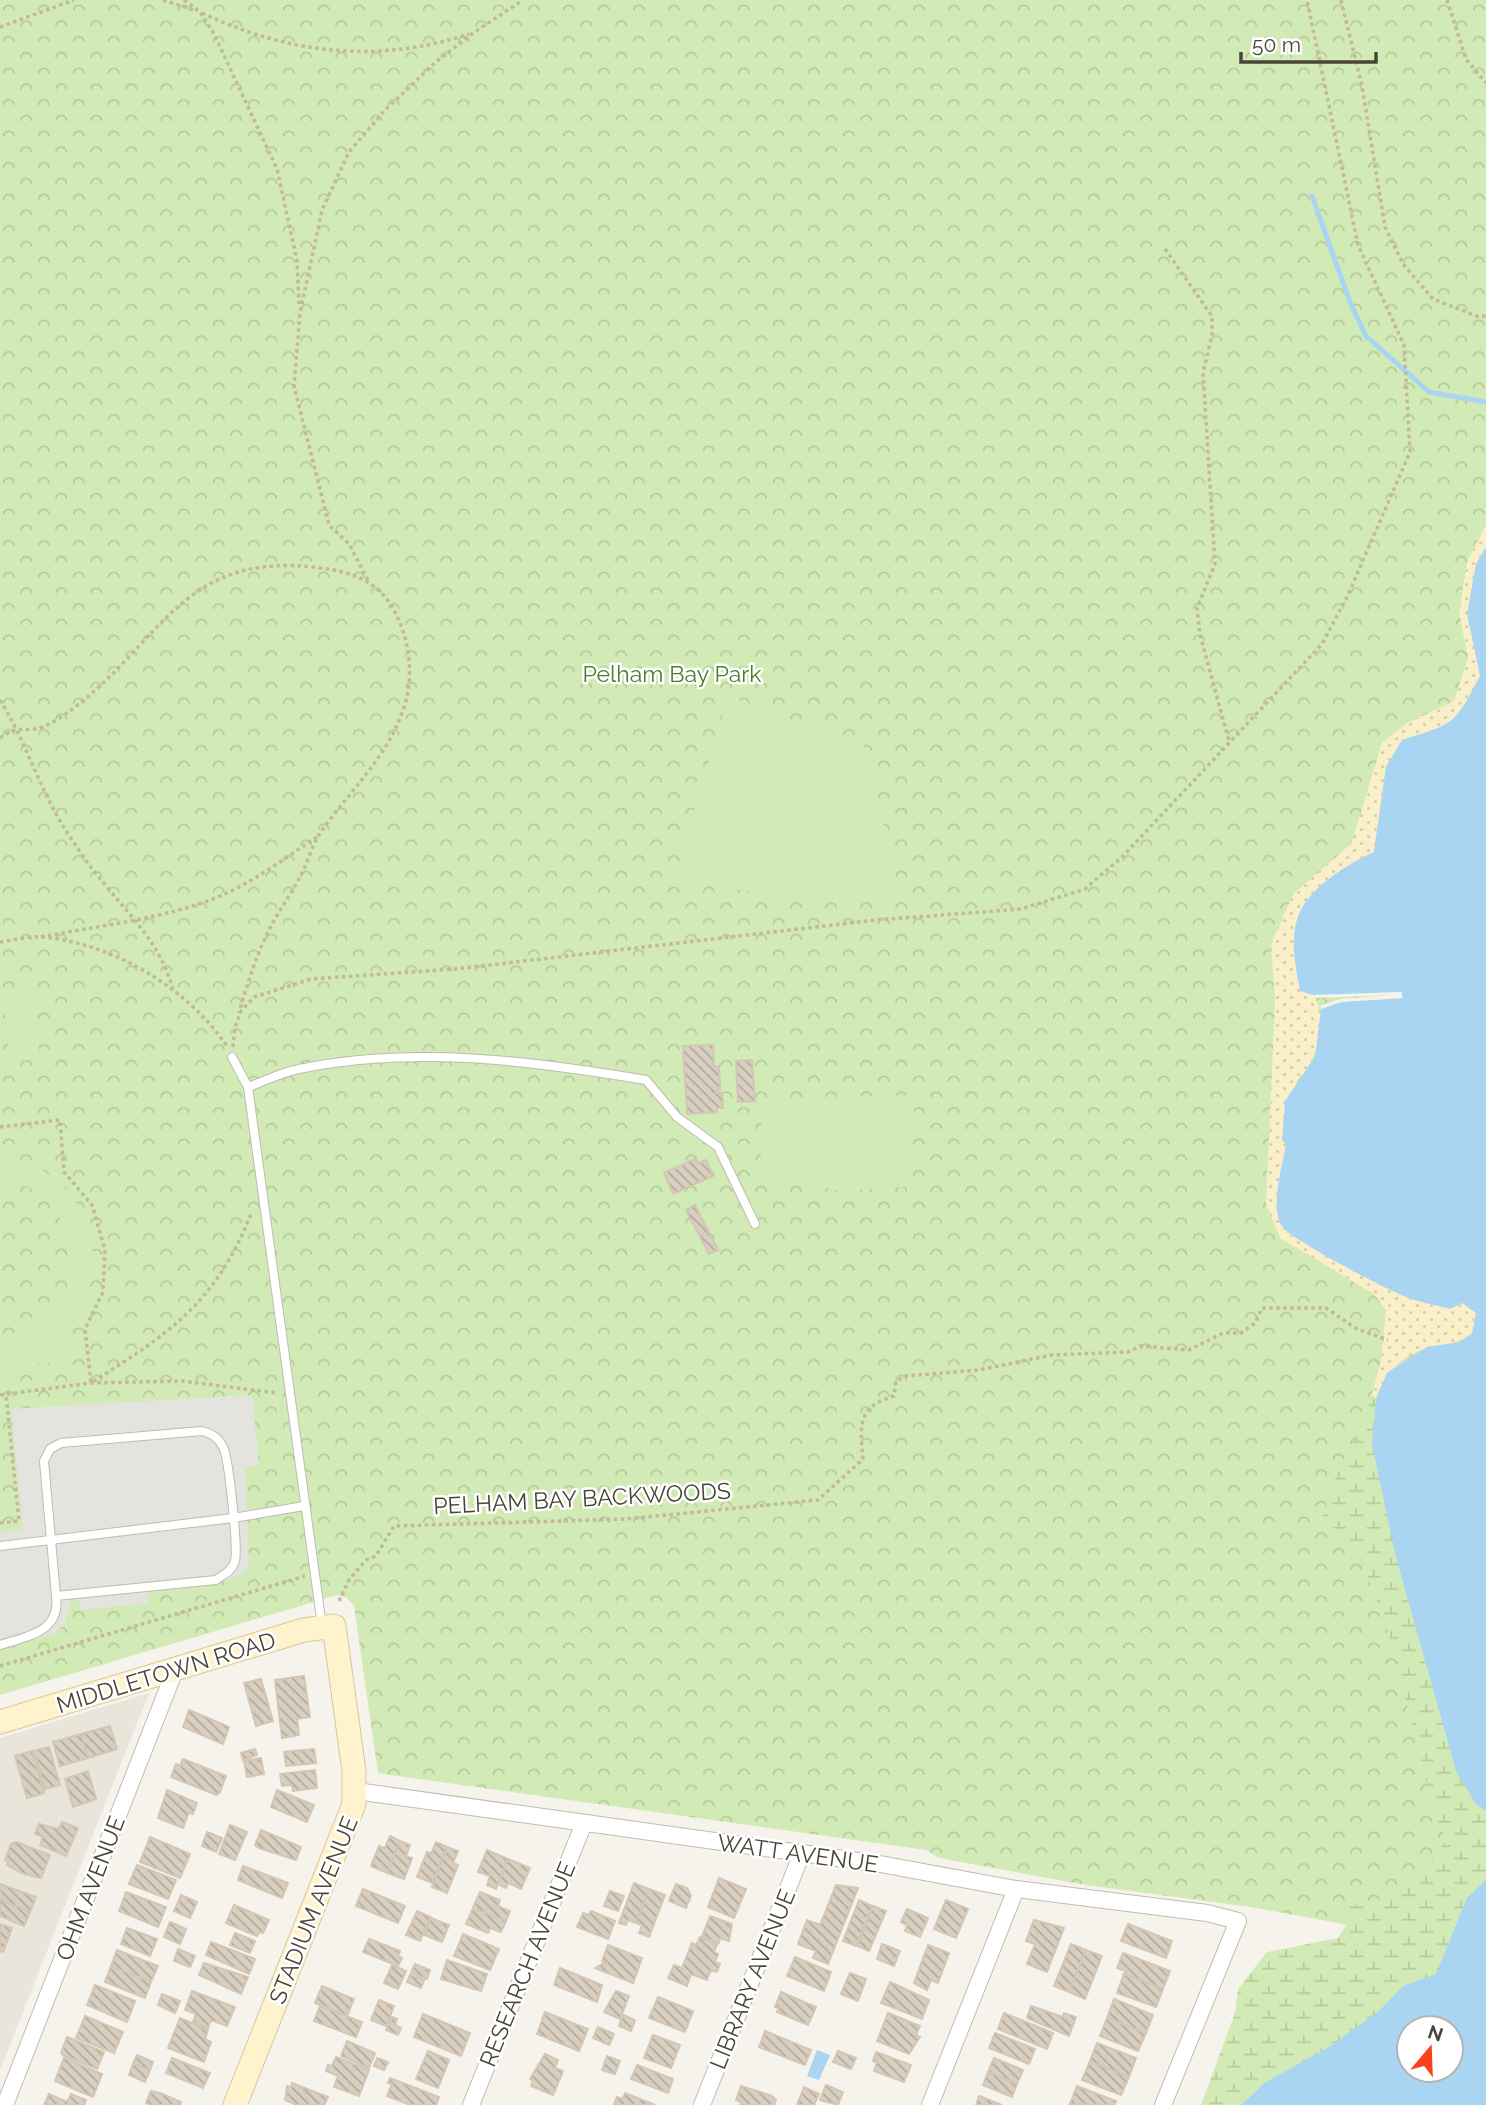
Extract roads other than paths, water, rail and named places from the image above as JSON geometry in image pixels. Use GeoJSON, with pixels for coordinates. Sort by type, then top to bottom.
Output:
{"type":"FeatureCollection","features":[{"type":"Feature","properties":{"kind":"street","name":"MIDDLETOWN ROAD"},"geometry":{"type":"LineString","coordinates":[[0,1722],[328,1626]]}},
{"type":"Feature","properties":{"kind":"street","name":"STADIUM AVENUE"},"geometry":{"type":"LineString","coordinates":[[234,2105],[352,1814],[356,1791],[328,1626]]}},
{"type":"Feature","properties":{"kind":"street","name":"OHM AVENUE"},"geometry":{"type":"LineString","coordinates":[[5,2105],[175,1670]]}},
{"type":"Feature","properties":{"kind":"street","name":"WATT AVENUE"},"geometry":{"type":"LineString","coordinates":[[356,1791],[802,1853],[1016,1889],[1207,1913],[1238,1921],[1163,2105]]}},
{"type":"Feature","properties":{"kind":"street","name":"RESEARCH AVENUE"},"geometry":{"type":"LineString","coordinates":[[471,2105],[584,1823]]}},
{"type":"Feature","properties":{"kind":"street","name":"LIBRARY AVENUE"},"geometry":{"type":"LineString","coordinates":[[702,2105],[802,1853]]}},
{"type":"Feature","properties":{"kind":"street"},"geometry":{"type":"LineString","coordinates":[[930,2105],[1016,1889]]}},
{"type":"Feature","properties":{"kind":"lane"},"geometry":{"type":"LineString","coordinates":[[248,1087],[296,1069],[366,1058],[421,1056],[568,1067],[646,1080],[677,1117],[719,1147],[755,1224]]}},
{"type":"Feature","properties":{"kind":"lane"},"geometry":{"type":"LineString","coordinates":[[232,1057],[248,1087],[314,1574],[328,1626]]}},
{"type":"Feature","properties":{"kind":"lane"},"geometry":{"type":"LineString","coordinates":[[0,1645],[45,1630],[54,1620],[56,1596],[44,1461],[50,1449],[61,1443],[202,1431],[215,1435],[224,1449],[233,1518],[235,1559],[230,1570],[216,1580],[56,1596]]}},
{"type":"Feature","properties":{"kind":"lane"},"geometry":{"type":"LineString","coordinates":[[0,1546],[233,1518],[304,1506]]}},
{"type":"Feature","properties":{"kind":"water"},"geometry":{"type":"Polygon","coordinates":[[[1486,547],[1486,1811],[1476,1804],[1456,1771],[1396,1557],[1372,1445],[1376,1399],[1387,1373],[1427,1347],[1461,1342],[1472,1333],[1476,1313],[1462,1303],[1450,1309],[1409,1298],[1339,1264],[1286,1230],[1280,1223],[1277,1204],[1286,1143],[1282,1140],[1285,1101],[1315,1057],[1321,1009],[1341,1002],[1402,998],[1402,992],[1314,995],[1300,991],[1294,947],[1297,920],[1302,908],[1318,888],[1340,871],[1374,852],[1386,767],[1402,740],[1433,730],[1451,720],[1464,705],[1480,676],[1467,614],[1476,564],[1486,547]]]}},
{"type":"Feature","properties":{"kind":"water"},"geometry":{"type":"Polygon","coordinates":[[[1486,1880],[1486,2105],[1241,2105],[1266,2082],[1329,2047],[1379,2011],[1403,1986],[1436,1974],[1467,1898],[1486,1880]]]}},
{"type":"Feature","properties":{"kind":"water"},"geometry":{"type":"Polygon","coordinates":[[[817,2050],[830,2055],[819,2080],[807,2076],[817,2050]]]}},
{"type":"Feature","properties":{"kind":"waterway"},"geometry":{"type":"LineString","coordinates":[[1312,196],[1350,302],[1366,336],[1429,392],[1486,402]]}},
{"type":"Feature","properties":{"kind":"park label","name":"Pelham Bay Park"},"geometry":{"type":"Point","coordinates":[672,673]}}]}
